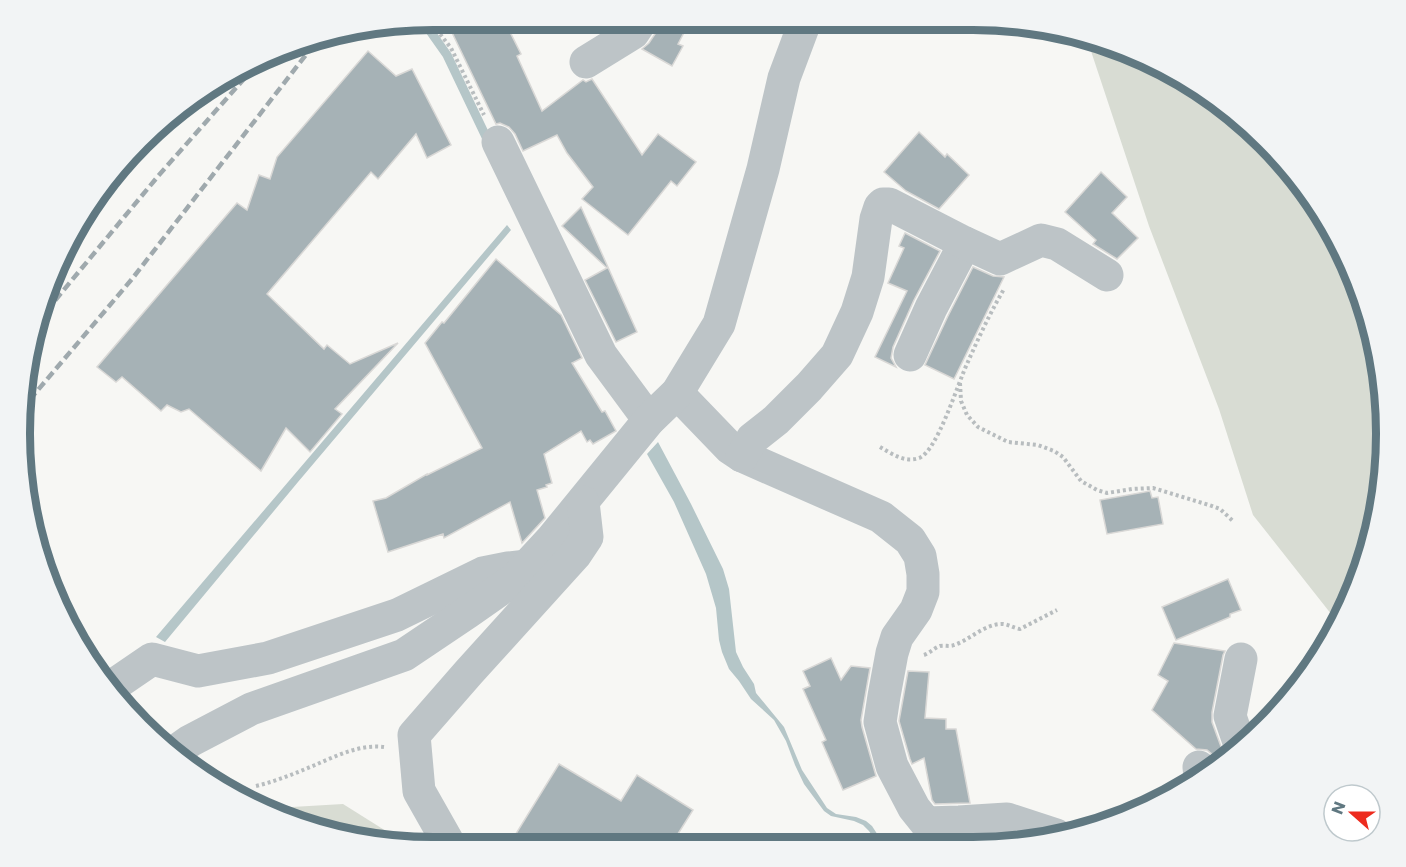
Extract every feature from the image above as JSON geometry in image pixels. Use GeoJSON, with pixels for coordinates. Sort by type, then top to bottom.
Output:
{"type":"FeatureCollection","features":[{"type":"Feature","properties":{"kind":"street"},"geometry":{"type":"LineString","coordinates":[[586,62],[635,30]]}},
{"type":"Feature","properties":{"kind":"street"},"geometry":{"type":"LineString","coordinates":[[180,748],[251,709],[404,655],[515,579],[552,539],[649,420],[677,393],[719,324],[763,169],[784,78],[802,30]]}},
{"type":"Feature","properties":{"kind":"street"},"geometry":{"type":"LineString","coordinates":[[498,142],[601,355],[649,420]]}},
{"type":"Feature","properties":{"kind":"street"},"geometry":{"type":"LineString","coordinates":[[742,456],[753,439],[784,412],[837,355],[857,312],[868,277],[876,219],[883,204],[890,204],[1000,259],[1041,240],[1057,244],[1107,275]]}},
{"type":"Feature","properties":{"kind":"street"},"geometry":{"type":"LineString","coordinates":[[910,355],[931,308],[965,243]]}},
{"type":"Feature","properties":{"kind":"street"},"geometry":{"type":"LineString","coordinates":[[677,393],[730,448],[742,456],[881,517],[910,540],[920,556],[923,592],[916,610],[897,638],[880,722],[892,766],[914,808],[926,823],[1007,819],[1043,831]]}},
{"type":"Feature","properties":{"kind":"street"},"geometry":{"type":"LineString","coordinates":[[445,837],[419,791],[414,735],[575,555],[587,537],[583,502]]}},
{"type":"Feature","properties":{"kind":"street"},"geometry":{"type":"LineString","coordinates":[[116,683],[152,659],[198,671],[268,657],[397,615],[483,573],[527,566]]}},
{"type":"Feature","properties":{"kind":"street"},"geometry":{"type":"LineString","coordinates":[[1238,738],[1230,716],[1241,659]]}},
{"type":"Feature","properties":{"kind":"path"},"geometry":{"type":"LineString","coordinates":[[437,30],[451,48],[498,142]]}},
{"type":"Feature","properties":{"kind":"path"},"geometry":{"type":"LineString","coordinates":[[880,447],[907,460],[921,458],[930,449],[984,327],[1009,280]]}},
{"type":"Feature","properties":{"kind":"path"},"geometry":{"type":"LineString","coordinates":[[960,383],[961,401],[967,415],[978,427],[1008,442],[1038,445],[1054,451],[1063,457],[1081,481],[1097,490],[1107,493],[1153,488],[1220,509],[1233,521]]}},
{"type":"Feature","properties":{"kind":"path"},"geometry":{"type":"LineString","coordinates":[[894,650],[916,655],[927,654],[940,646],[957,644],[994,625],[1004,624],[1020,629],[1057,610]]}},
{"type":"Feature","properties":{"kind":"path"},"geometry":{"type":"LineString","coordinates":[[256,786],[276,781],[350,751],[376,746],[416,755]]}},
{"type":"Feature","properties":{"kind":"shaded area"},"geometry":{"type":"Polygon","coordinates":[[[1090,48],[1127,61],[1174,84],[1197,98],[1239,130],[1276,167],[1308,209],[1345,279],[1355,304],[1368,355],[1373,381],[1376,434],[1373,486],[1362,538],[1355,563],[1332,615],[1253,515],[1219,409],[1149,226],[1090,48]]]}},
{"type":"Feature","properties":{"kind":"shaded area"},"geometry":{"type":"Polygon","coordinates":[[[507,225],[511,230],[165,642],[156,637],[507,225]]]}},
{"type":"Feature","properties":{"kind":"shaded area"},"geometry":{"type":"Polygon","coordinates":[[[658,442],[723,569],[729,589],[736,652],[754,684],[756,693],[784,727],[802,770],[827,808],[836,814],[866,821],[879,837],[873,837],[863,825],[831,816],[824,811],[804,784],[786,741],[774,720],[751,699],[729,669],[719,640],[716,608],[706,574],[674,502],[647,454],[658,442]]]}},
{"type":"Feature","properties":{"kind":"shaded area"},"geometry":{"type":"Polygon","coordinates":[[[343,804],[386,831],[388,835],[304,816],[288,810],[292,807],[343,804]]]}},
{"type":"Feature","properties":{"kind":"building"},"geometry":{"type":"Polygon","coordinates":[[[451,30],[509,30],[521,54],[517,56],[542,111],[583,80],[586,82],[592,79],[642,155],[658,134],[696,162],[677,186],[671,181],[628,235],[582,199],[593,187],[567,153],[557,135],[523,151],[509,127],[500,123],[496,124],[451,30]]]}},
{"type":"Feature","properties":{"kind":"building"},"geometry":{"type":"Polygon","coordinates":[[[685,30],[678,44],[683,46],[672,66],[642,49],[657,31],[685,30]]]}},
{"type":"Feature","properties":{"kind":"building"},"geometry":{"type":"Polygon","coordinates":[[[368,51],[396,76],[412,69],[451,145],[427,158],[416,134],[378,179],[371,172],[267,294],[324,349],[327,345],[350,364],[398,343],[335,409],[342,414],[310,452],[286,428],[261,471],[189,409],[181,412],[167,405],[161,411],[122,377],[116,382],[97,367],[237,203],[247,210],[259,175],[270,179],[277,157],[368,51]]]}},
{"type":"Feature","properties":{"kind":"building"},"geometry":{"type":"Polygon","coordinates":[[[919,132],[945,157],[947,154],[969,175],[939,209],[906,191],[884,172],[919,132]]]}},
{"type":"Feature","properties":{"kind":"building"},"geometry":{"type":"Polygon","coordinates":[[[1101,172],[1127,197],[1112,213],[1138,238],[1117,259],[1093,244],[1096,240],[1065,212],[1101,172]]]}},
{"type":"Feature","properties":{"kind":"building"},"geometry":{"type":"Polygon","coordinates":[[[581,207],[637,332],[616,342],[585,280],[607,268],[562,226],[581,207]]]}},
{"type":"Feature","properties":{"kind":"building"},"geometry":{"type":"Polygon","coordinates":[[[905,233],[940,251],[914,300],[893,347],[891,358],[896,367],[875,357],[907,291],[888,283],[904,248],[899,246],[905,233]]]}},
{"type":"Feature","properties":{"kind":"building"},"geometry":{"type":"Polygon","coordinates":[[[496,259],[561,315],[582,358],[572,363],[616,431],[593,444],[590,440],[587,442],[581,431],[544,454],[552,483],[537,490],[545,518],[522,543],[510,502],[444,538],[443,534],[388,552],[373,501],[386,498],[427,474],[482,448],[425,343],[496,259]]]}},
{"type":"Feature","properties":{"kind":"building"},"geometry":{"type":"Polygon","coordinates":[[[973,267],[993,276],[1004,277],[954,379],[925,365],[973,267]]]}},
{"type":"Feature","properties":{"kind":"building"},"geometry":{"type":"Polygon","coordinates":[[[1150,491],[1152,498],[1158,497],[1163,524],[1107,534],[1100,500],[1150,491]]]}},
{"type":"Feature","properties":{"kind":"building"},"geometry":{"type":"Polygon","coordinates":[[[1228,579],[1241,610],[1176,640],[1162,607],[1228,579]]]}},
{"type":"Feature","properties":{"kind":"building"},"geometry":{"type":"Polygon","coordinates":[[[1174,643],[1225,651],[1212,712],[1212,722],[1222,750],[1218,754],[1214,757],[1207,750],[1196,749],[1152,710],[1168,681],[1158,675],[1174,643]]]}},
{"type":"Feature","properties":{"kind":"building"},"geometry":{"type":"Polygon","coordinates":[[[831,658],[841,680],[851,666],[870,668],[861,720],[876,776],[843,790],[822,742],[826,740],[803,689],[810,686],[803,671],[831,658]]]}},
{"type":"Feature","properties":{"kind":"building"},"geometry":{"type":"Polygon","coordinates":[[[908,671],[929,672],[925,718],[946,719],[946,729],[956,729],[970,803],[935,804],[932,800],[924,758],[912,764],[899,721],[908,671]]]}},
{"type":"Feature","properties":{"kind":"building"},"geometry":{"type":"Polygon","coordinates":[[[559,764],[621,801],[637,775],[693,810],[676,837],[514,837],[559,764]]]}},
{"type":"Feature","properties":{"kind":"waterway"},"geometry":{"type":"LineString","coordinates":[[429,30],[447,55],[489,143]]}},
{"type":"Feature","properties":{"kind":"railway"},"geometry":{"type":"LineString","coordinates":[[32,397],[132,279],[310,49]]}},
{"type":"Feature","properties":{"kind":"railway"},"geometry":{"type":"LineString","coordinates":[[50,306],[159,175],[246,77]]}}]}
